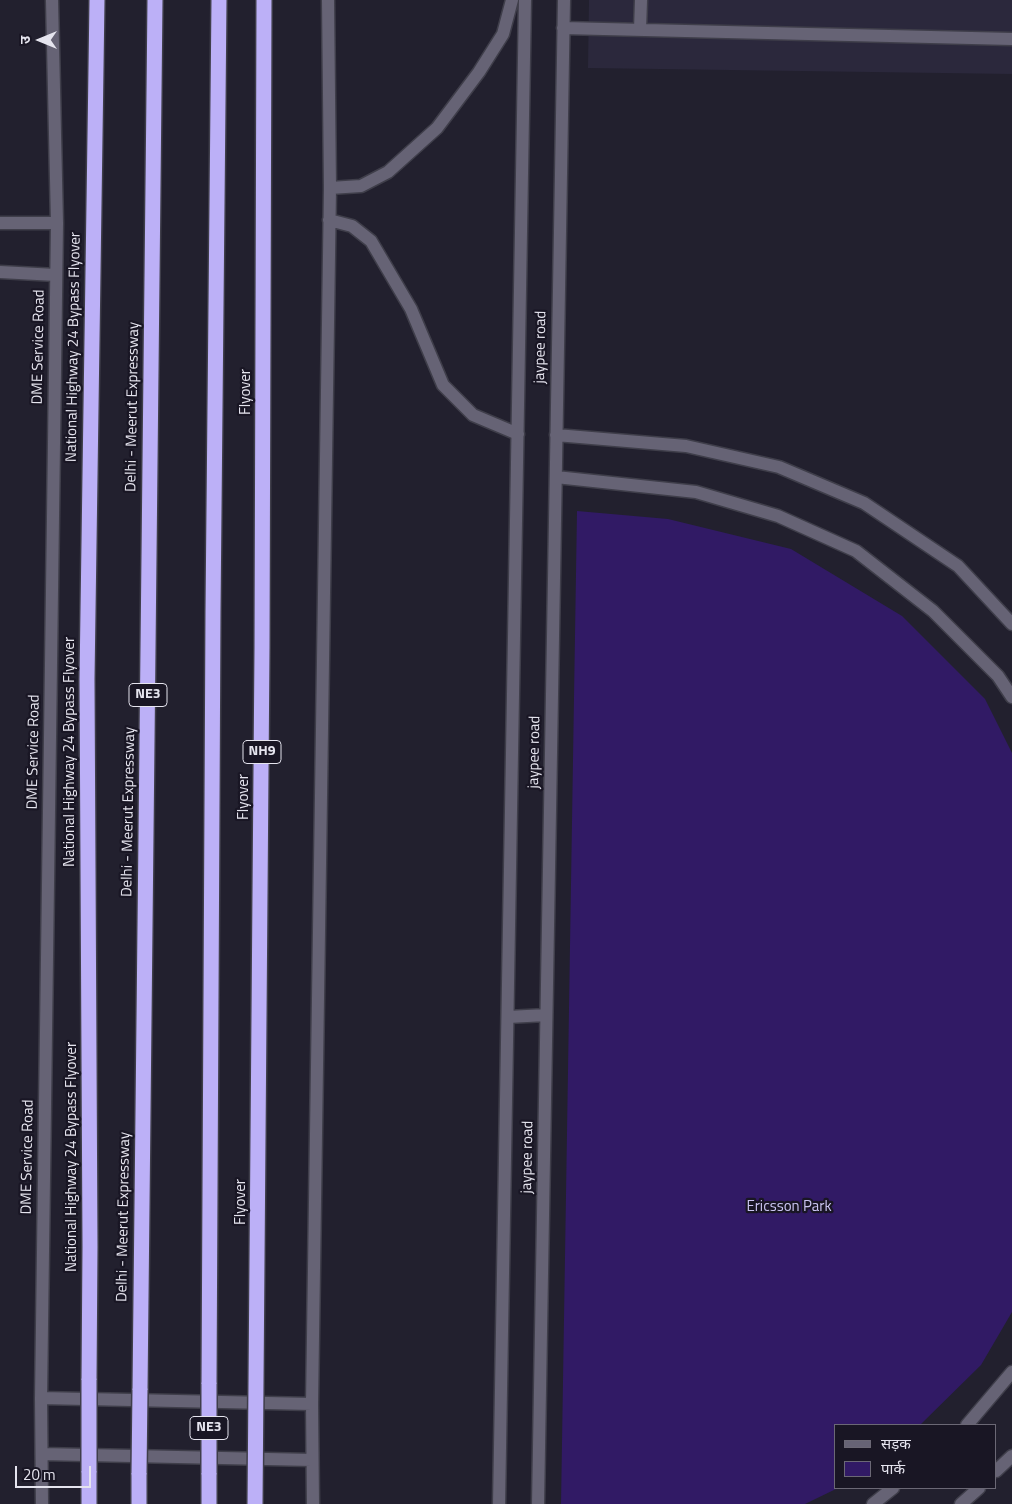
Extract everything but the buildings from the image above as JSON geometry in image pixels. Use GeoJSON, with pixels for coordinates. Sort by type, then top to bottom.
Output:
{"type":"FeatureCollection","features":[{"type":"Feature","properties":{"kind":"highway","name":"National Highway 24 Bypass Flyover"},"geometry":{"type":"LineString","coordinates":[[89,1504],[90,1247],[86,679],[98,0]]}},
{"type":"Feature","properties":{"kind":"highway","name":"Delhi - Meerut Expressway"},"geometry":{"type":"LineString","coordinates":[[139,1504],[155,0]]}},
{"type":"Feature","properties":{"kind":"highway","name":"NE3"},"geometry":{"type":"LineString","coordinates":[[209,1504],[213,611],[219,0]]}},
{"type":"Feature","properties":{"kind":"highway","name":"Flyover"},"geometry":{"type":"LineString","coordinates":[[255,1504],[262,639],[264,0]]}},
{"type":"Feature","properties":{"kind":"street","name":"DME Service Road"},"geometry":{"type":"LineString","coordinates":[[42,1504],[57,223],[52,0]]}},
{"type":"Feature","properties":{"kind":"street"},"geometry":{"type":"LineString","coordinates":[[312,1504],[330,188],[328,0]]}},
{"type":"Feature","properties":{"kind":"street"},"geometry":{"type":"LineString","coordinates":[[330,188],[361,186],[388,172],[437,128],[479,72],[503,34],[512,0]]}},
{"type":"Feature","properties":{"kind":"street"},"geometry":{"type":"LineString","coordinates":[[499,1504],[525,0]]}},
{"type":"Feature","properties":{"kind":"street","name":"jaypee road"},"geometry":{"type":"LineString","coordinates":[[538,1504],[564,0]]}},
{"type":"Feature","properties":{"kind":"street"},"geometry":{"type":"LineString","coordinates":[[640,30],[641,0]]}},
{"type":"Feature","properties":{"kind":"street"},"geometry":{"type":"LineString","coordinates":[[563,28],[1012,39]]}},
{"type":"Feature","properties":{"kind":"street"},"geometry":{"type":"LineString","coordinates":[[329,220],[352,226],[370,241],[410,309],[443,384],[473,415],[518,434]]}},
{"type":"Feature","properties":{"kind":"street"},"geometry":{"type":"LineString","coordinates":[[0,223],[57,223]]}},
{"type":"Feature","properties":{"kind":"street"},"geometry":{"type":"LineString","coordinates":[[0,272],[56,275]]}},
{"type":"Feature","properties":{"kind":"street"},"geometry":{"type":"LineString","coordinates":[[556,435],[686,446],[787,470],[864,503],[958,566],[1012,624]]}},
{"type":"Feature","properties":{"kind":"street"},"geometry":{"type":"LineString","coordinates":[[556,477],[696,492],[778,516],[856,551],[933,611],[998,676],[1012,698]]}},
{"type":"Feature","properties":{"kind":"street"},"geometry":{"type":"LineString","coordinates":[[508,1017],[546,1015]]}},
{"type":"Feature","properties":{"kind":"street"},"geometry":{"type":"LineString","coordinates":[[968,1424],[1012,1372]]}},
{"type":"Feature","properties":{"kind":"street"},"geometry":{"type":"LineString","coordinates":[[42,1398],[312,1404]]}},
{"type":"Feature","properties":{"kind":"street"},"geometry":{"type":"LineString","coordinates":[[42,1454],[312,1460]]}},
{"type":"Feature","properties":{"kind":"street"},"geometry":{"type":"LineString","coordinates":[[997,1470],[1012,1456]]}},
{"type":"Feature","properties":{"kind":"street"},"geometry":{"type":"LineString","coordinates":[[873,1504],[892,1489]]}},
{"type":"Feature","properties":{"kind":"street"},"geometry":{"type":"LineString","coordinates":[[962,1504],[977,1489]]}},
{"type":"Feature","properties":{"kind":"shaded area"},"geometry":{"type":"Polygon","coordinates":[[[589,0],[1012,0],[1012,74],[588,68],[589,0]]]}},
{"type":"Feature","properties":{"kind":"green space","name":"Ericsson Park"},"geometry":{"type":"Polygon","coordinates":[[[577,511],[668,519],[791,549],[902,616],[985,699],[1012,753],[1012,1312],[981,1365],[921,1424],[834,1424],[834,1489],[836,1489],[805,1504],[561,1504],[577,511]]]}}]}
